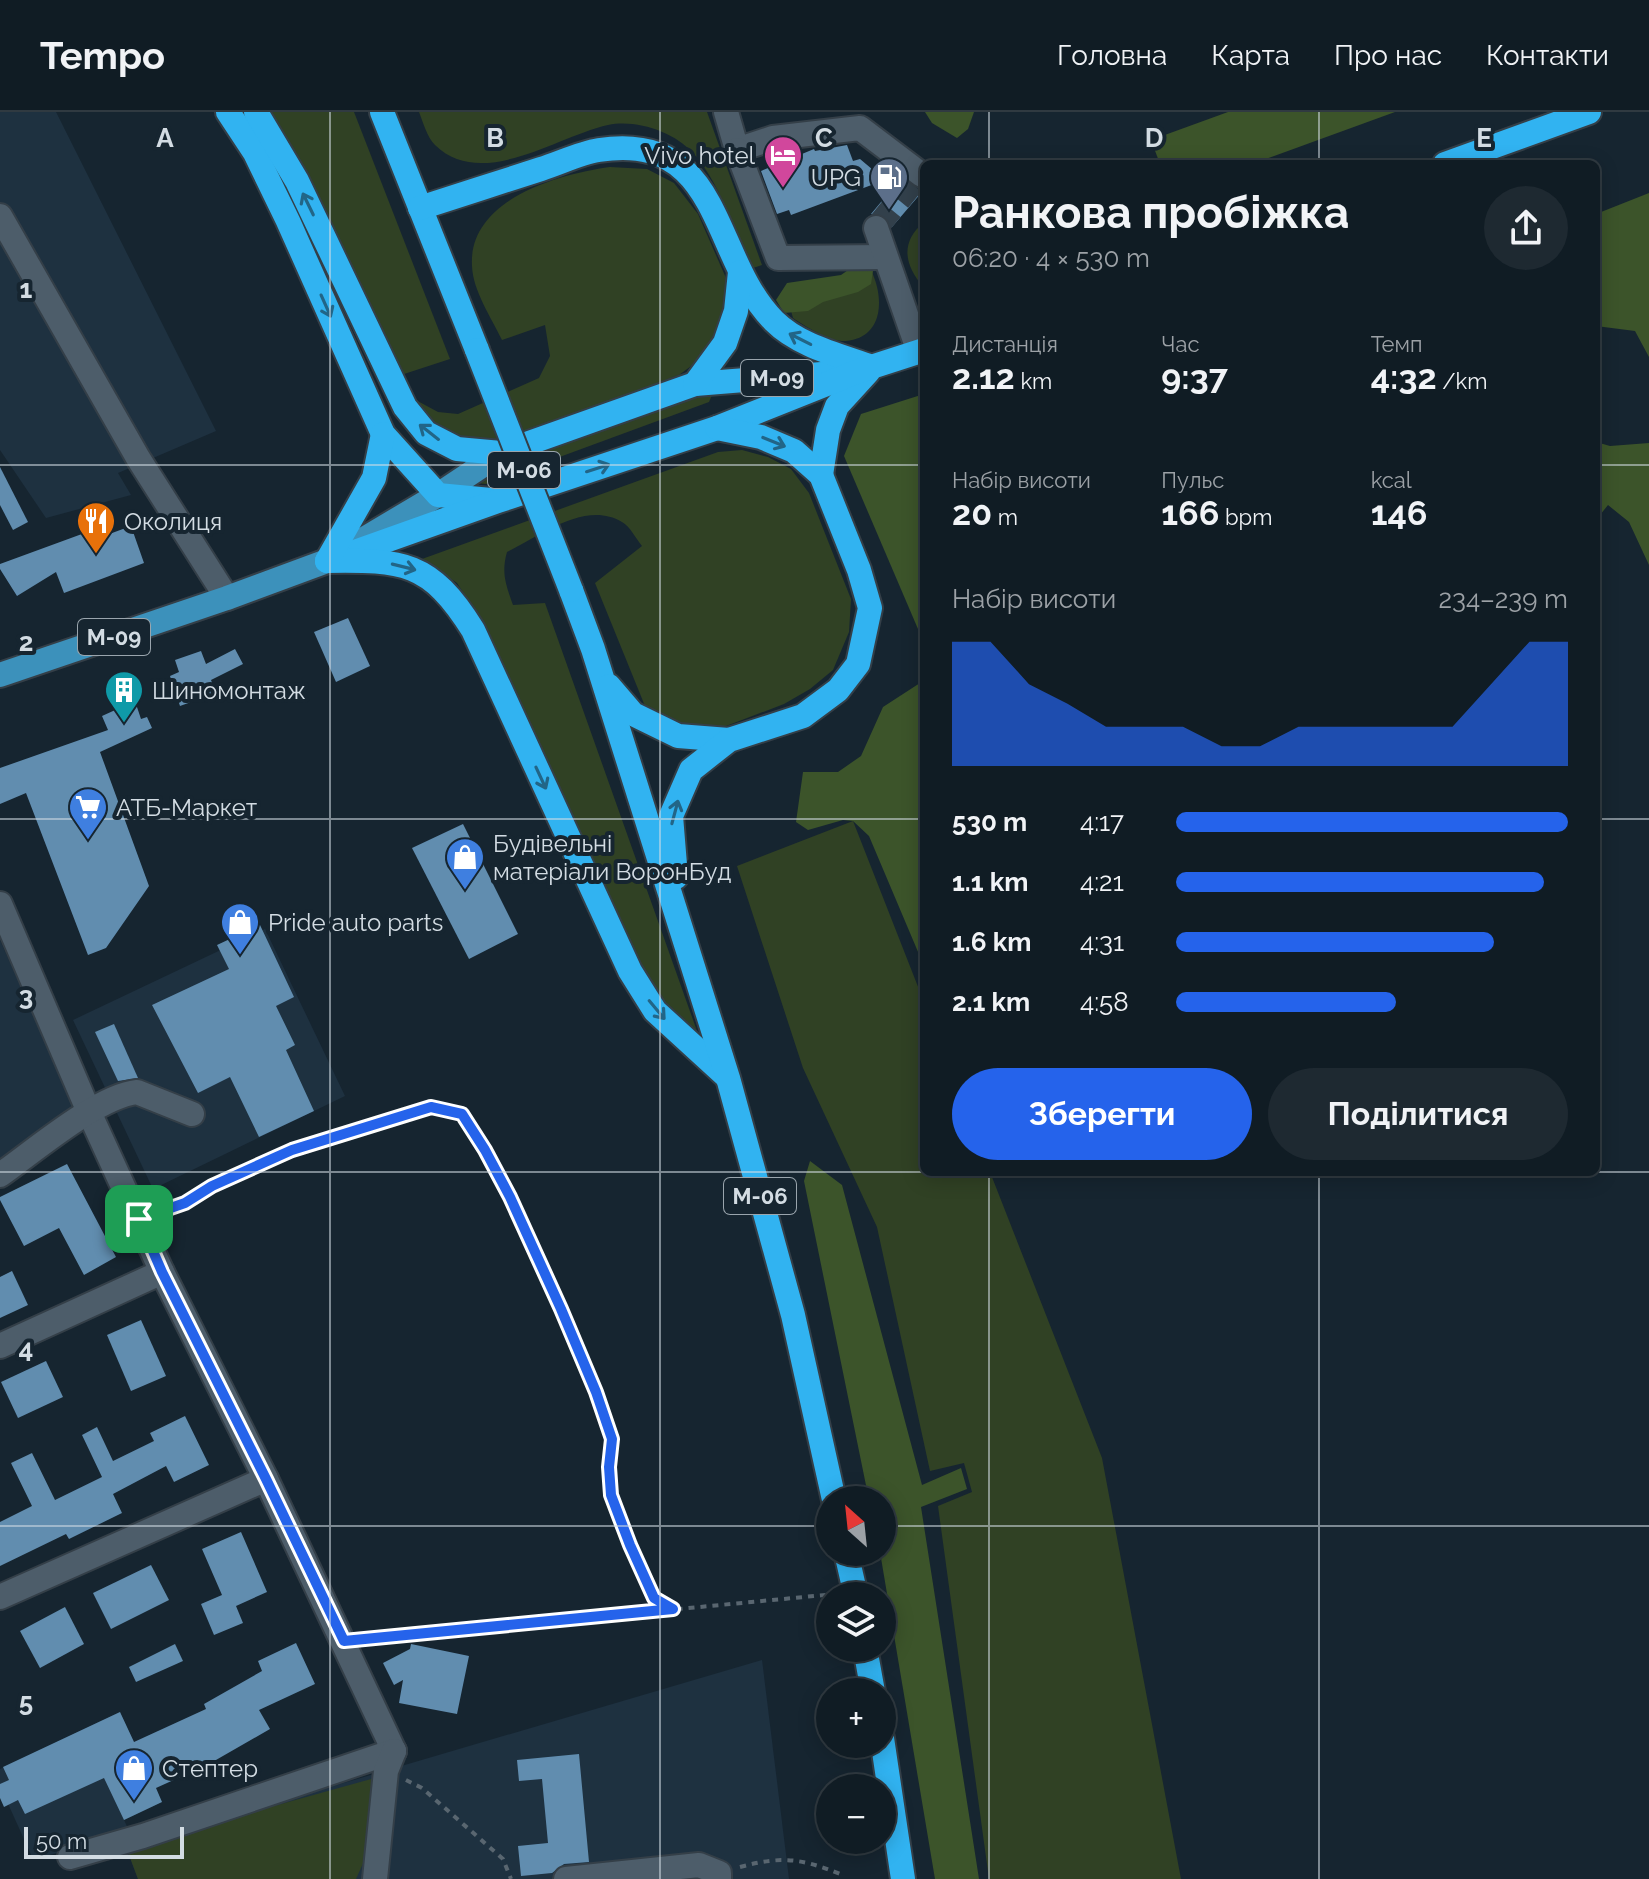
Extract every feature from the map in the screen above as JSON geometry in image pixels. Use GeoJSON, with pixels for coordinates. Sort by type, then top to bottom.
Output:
{"type":"FeatureCollection","features":[{"type":"Feature","properties":{"kind":"highway"},"geometry":{"type":"LineString","coordinates":[[228,112],[255,153],[288,221],[383,434],[438,495]]}},
{"type":"Feature","properties":{"kind":"highway"},"geometry":{"type":"LineString","coordinates":[[256,112],[297,181],[405,407],[426,433],[457,449],[501,453]]}},
{"type":"Feature","properties":{"kind":"highway","name":"М-06"},"geometry":{"type":"LineString","coordinates":[[382,112],[571,590],[602,678],[728,1078],[793,1315],[831,1486]]}},
{"type":"Feature","properties":{"kind":"highway"},"geometry":{"type":"LineString","coordinates":[[1456,160],[1589,112]]}},
{"type":"Feature","properties":{"kind":"highway"},"geometry":{"type":"LineString","coordinates":[[420,208],[598,150],[642,149],[667,157],[691,176],[708,198],[740,272],[772,319],[790,335],[865,369],[837,406],[828,430],[821,475]]}},
{"type":"Feature","properties":{"kind":"highway"},"geometry":{"type":"LineString","coordinates":[[695,384],[725,343],[736,311],[740,272]]}},
{"type":"Feature","properties":{"kind":"highway","name":"М-09"},"geometry":{"type":"LineString","coordinates":[[438,495],[498,501],[717,428],[865,369],[920,352]]}},
{"type":"Feature","properties":{"kind":"highway","name":"М-09"},"geometry":{"type":"LineString","coordinates":[[501,453],[695,384],[865,369]]}},
{"type":"Feature","properties":{"kind":"highway"},"geometry":{"type":"LineString","coordinates":[[679,917],[671,816],[691,770],[729,740],[803,716],[838,690],[858,664],[870,608],[859,570],[821,475],[794,451],[761,437],[717,428]]}},
{"type":"Feature","properties":{"kind":"highway"},"geometry":{"type":"LineString","coordinates":[[327,561],[374,478],[383,434]]}},
{"type":"Feature","properties":{"kind":"highway"},"geometry":{"type":"LineString","coordinates":[[327,561],[498,501]]}},
{"type":"Feature","properties":{"kind":"highway"},"geometry":{"type":"LineString","coordinates":[[327,561],[378,561],[415,568],[439,585],[456,603],[473,630],[630,971],[655,1011],[728,1078]]}},
{"type":"Feature","properties":{"kind":"highway"},"geometry":{"type":"LineString","coordinates":[[602,678],[633,714],[667,731],[678,736],[729,740]]}},
{"type":"Feature","properties":{"kind":"highway"},"geometry":{"type":"LineString","coordinates":[[885,1758],[903,1879]]}},
{"type":"Feature","properties":{"kind":"main road","name":"М-09"},"geometry":{"type":"LineString","coordinates":[[0,675],[327,561],[438,495],[501,453]]}},
{"type":"Feature","properties":{"kind":"street"},"geometry":{"type":"LineString","coordinates":[[726,112],[778,258],[885,257]]}},
{"type":"Feature","properties":{"kind":"street"},"geometry":{"type":"LineString","coordinates":[[737,150],[773,138],[860,128],[919,178]]}},
{"type":"Feature","properties":{"kind":"street"},"geometry":{"type":"LineString","coordinates":[[0,216],[138,458],[227,598]]}},
{"type":"Feature","properties":{"kind":"street"},"geometry":{"type":"LineString","coordinates":[[876,228],[920,346]]}},
{"type":"Feature","properties":{"kind":"street"},"geometry":{"type":"LineString","coordinates":[[0,904],[162,1272],[344,1641],[390,1761],[375,1879]]}},
{"type":"Feature","properties":{"kind":"street"},"geometry":{"type":"LineString","coordinates":[[0,1175],[89,1112],[129,1093],[137,1092],[192,1114]]}},
{"type":"Feature","properties":{"kind":"street"},"geometry":{"type":"LineString","coordinates":[[0,1346],[162,1272]]}},
{"type":"Feature","properties":{"kind":"street"},"geometry":{"type":"LineString","coordinates":[[0,1597],[266,1479]]}},
{"type":"Feature","properties":{"kind":"street"},"geometry":{"type":"LineString","coordinates":[[70,1857],[390,1761]]}},
{"type":"Feature","properties":{"kind":"street"},"geometry":{"type":"LineString","coordinates":[[566,1879],[699,1865],[719,1876]]}},
{"type":"Feature","properties":{"kind":"path"},"geometry":{"type":"LineString","coordinates":[[139,1219],[185,1203],[212,1186],[292,1150],[431,1107],[462,1114],[510,1197],[561,1309],[612,1439],[609,1467],[611,1495],[620,1520],[654,1598],[673,1609]]}},
{"type":"Feature","properties":{"kind":"path"},"geometry":{"type":"LineString","coordinates":[[344,1641],[816,1597]]}},
{"type":"Feature","properties":{"kind":"path"},"geometry":{"type":"LineString","coordinates":[[390,1761],[503,1859],[511,1879]]}},
{"type":"Feature","properties":{"kind":"path"},"geometry":{"type":"LineString","coordinates":[[719,1876],[766,1860],[809,1861],[840,1874]]}},
{"type":"Feature","properties":{"kind":"shaded area"},"geometry":{"type":"Polygon","coordinates":[[[0,112],[56,112],[216,431],[118,473],[131,495],[46,518],[0,450],[0,112]]]}},
{"type":"Feature","properties":{"kind":"shaded area"},"geometry":{"type":"Polygon","coordinates":[[[265,929],[345,1096],[153,1189],[73,1020],[265,929]]]}},
{"type":"Feature","properties":{"kind":"shaded area"},"geometry":{"type":"Polygon","coordinates":[[[0,940],[75,1109],[0,1162],[0,940]]]}},
{"type":"Feature","properties":{"kind":"shaded area"},"geometry":{"type":"Polygon","coordinates":[[[762,1660],[789,1879],[138,1879],[126,1847],[762,1660]]]}},
{"type":"Feature","properties":{"kind":"shaded area","name":"Стептер"},"geometry":{"type":"Polygon","coordinates":[[[120,1712],[162,1802],[124,1820],[131,1835],[33,1859],[0,1786],[0,1769],[120,1712]]]}},
{"type":"Feature","properties":{"kind":"green space"},"geometry":{"type":"Polygon","coordinates":[[[267,112],[354,112],[450,359],[401,375],[267,112]]]}},
{"type":"Feature","properties":{"kind":"green space"},"geometry":{"type":"Polygon","coordinates":[[[419,112],[707,112],[762,265],[750,269],[726,208],[703,165],[685,146],[665,133],[631,124],[608,125],[520,156],[475,163],[454,158],[435,145],[419,112]]]}},
{"type":"Feature","properties":{"kind":"green space"},"geometry":{"type":"Polygon","coordinates":[[[925,112],[974,112],[968,129],[957,138],[932,123],[925,112]]]}},
{"type":"Feature","properties":{"kind":"green space"},"geometry":{"type":"Polygon","coordinates":[[[1228,112],[1395,112],[1263,160],[1158,160],[1151,140],[1228,112]]]}},
{"type":"Feature","properties":{"kind":"green space"},"geometry":{"type":"Polygon","coordinates":[[[610,167],[647,169],[674,183],[698,214],[726,278],[723,318],[712,343],[702,358],[679,375],[508,438],[464,439],[442,430],[412,398],[438,412],[458,414],[539,378],[550,356],[545,325],[502,340],[483,304],[472,266],[475,243],[485,223],[500,207],[520,194],[566,176],[610,167]]]}},
{"type":"Feature","properties":{"kind":"green space"},"geometry":{"type":"Polygon","coordinates":[[[1649,193],[1649,357],[1635,331],[1600,327],[1600,212],[1649,193]]]}},
{"type":"Feature","properties":{"kind":"green space"},"geometry":{"type":"Polygon","coordinates":[[[920,226],[920,283],[912,271],[908,255],[908,246],[920,226]]]}},
{"type":"Feature","properties":{"kind":"green space"},"geometry":{"type":"Polygon","coordinates":[[[866,263],[873,271],[871,284],[858,292],[823,302],[808,311],[784,313],[776,300],[787,283],[841,275],[854,266],[866,263]]]}},
{"type":"Feature","properties":{"kind":"green space"},"geometry":{"type":"Polygon","coordinates":[[[868,265],[879,299],[875,322],[869,331],[859,338],[840,341],[818,333],[793,318],[790,307],[868,265]]]}},
{"type":"Feature","properties":{"kind":"green space"},"geometry":{"type":"Polygon","coordinates":[[[705,394],[712,395],[709,402],[486,484],[474,483],[475,479],[588,432],[705,394]]]}},
{"type":"Feature","properties":{"kind":"green space"},"geometry":{"type":"Polygon","coordinates":[[[920,395],[920,634],[844,456],[861,414],[920,395]]]}},
{"type":"Feature","properties":{"kind":"green space"},"geometry":{"type":"Polygon","coordinates":[[[1600,443],[1610,446],[1649,443],[1649,565],[1629,522],[1608,505],[1600,515],[1600,443]]]}},
{"type":"Feature","properties":{"kind":"green space"},"geometry":{"type":"Polygon","coordinates":[[[742,450],[768,457],[791,469],[809,493],[851,599],[849,632],[833,670],[810,689],[784,704],[721,728],[693,731],[647,711],[595,583],[642,546],[622,522],[608,516],[593,515],[563,523],[507,552],[504,566],[513,605],[545,603],[697,1031],[668,1007],[646,977],[482,622],[457,583],[422,559],[718,452],[742,450]]]}},
{"type":"Feature","properties":{"kind":"green space"},"geometry":{"type":"Polygon","coordinates":[[[920,683],[920,957],[869,836],[853,821],[843,820],[808,830],[796,822],[803,772],[838,772],[861,756],[883,707],[920,683]]]}},
{"type":"Feature","properties":{"kind":"green space"},"geometry":{"type":"Polygon","coordinates":[[[853,821],[920,992],[920,1176],[992,1176],[1102,1458],[1181,1879],[989,1879],[938,1506],[972,1492],[964,1463],[930,1471],[877,1227],[803,1068],[737,866],[853,821]]]}},
{"type":"Feature","properties":{"kind":"green space"},"geometry":{"type":"Polygon","coordinates":[[[810,1161],[842,1185],[922,1485],[961,1468],[967,1489],[921,1507],[979,1879],[935,1879],[896,1647],[896,1582],[885,1582],[882,1566],[896,1566],[896,1486],[866,1486],[804,1181],[810,1161]]]}},
{"type":"Feature","properties":{"kind":"green space"},"geometry":{"type":"Polygon","coordinates":[[[382,1776],[374,1839],[356,1879],[138,1879],[126,1847],[382,1776]]]}},
{"type":"Feature","properties":{"kind":"building"},"geometry":{"type":"Polygon","coordinates":[[[847,145],[853,161],[860,159],[885,180],[791,215],[789,210],[777,214],[761,171],[814,149],[847,145]]]}},
{"type":"Feature","properties":{"kind":"building"},"geometry":{"type":"Polygon","coordinates":[[[901,178],[920,191],[892,227],[885,216],[871,214],[901,178]]]}},
{"type":"Feature","properties":{"kind":"building"},"geometry":{"type":"Polygon","coordinates":[[[0,467],[28,522],[13,530],[0,505],[0,467]]]}},
{"type":"Feature","properties":{"kind":"building","name":"Околиця"},"geometry":{"type":"Polygon","coordinates":[[[131,526],[144,563],[64,593],[56,572],[17,596],[0,569],[0,564],[101,527],[104,536],[131,526]]]}},
{"type":"Feature","properties":{"kind":"building"},"geometry":{"type":"Polygon","coordinates":[[[348,618],[370,666],[336,682],[314,632],[348,618]]]}},
{"type":"Feature","properties":{"kind":"building"},"geometry":{"type":"Polygon","coordinates":[[[235,649],[243,664],[211,680],[216,693],[180,706],[170,676],[179,672],[175,660],[201,651],[206,664],[235,649]]]}},
{"type":"Feature","properties":{"kind":"building","name":"ATБ-Маркет"},"geometry":{"type":"Polygon","coordinates":[[[135,701],[141,719],[147,717],[152,728],[100,752],[149,886],[106,948],[88,955],[26,793],[0,804],[0,768],[108,730],[102,716],[135,701]]]}},
{"type":"Feature","properties":{"kind":"building","name":"Будівельні матеріали ВоронБуд"},"geometry":{"type":"Polygon","coordinates":[[[463,824],[518,934],[469,959],[412,848],[463,824]]]}},
{"type":"Feature","properties":{"kind":"building"},"geometry":{"type":"Polygon","coordinates":[[[260,925],[294,997],[276,1006],[295,1045],[286,1050],[314,1111],[259,1137],[230,1077],[198,1093],[152,1005],[229,969],[217,945],[260,925]]]}},
{"type":"Feature","properties":{"kind":"building"},"geometry":{"type":"Polygon","coordinates":[[[114,1024],[138,1078],[118,1081],[95,1032],[114,1024]]]}},
{"type":"Feature","properties":{"kind":"building"},"geometry":{"type":"Polygon","coordinates":[[[67,1164],[116,1257],[84,1275],[59,1228],[24,1246],[0,1200],[0,1197],[67,1164]]]}},
{"type":"Feature","properties":{"kind":"building"},"geometry":{"type":"Polygon","coordinates":[[[12,1271],[28,1305],[0,1318],[0,1277],[12,1271]]]}},
{"type":"Feature","properties":{"kind":"building"},"geometry":{"type":"Polygon","coordinates":[[[141,1320],[166,1376],[131,1391],[107,1335],[141,1320]]]}},
{"type":"Feature","properties":{"kind":"building"},"geometry":{"type":"Polygon","coordinates":[[[46,1361],[63,1397],[18,1418],[1,1382],[46,1361]]]}},
{"type":"Feature","properties":{"kind":"building"},"geometry":{"type":"Polygon","coordinates":[[[185,1416],[209,1465],[174,1482],[166,1466],[113,1494],[122,1513],[69,1539],[66,1534],[0,1566],[0,1522],[32,1506],[11,1463],[32,1453],[55,1500],[102,1477],[82,1435],[97,1427],[113,1461],[154,1441],[150,1433],[185,1416]]]}},
{"type":"Feature","properties":{"kind":"building"},"geometry":{"type":"Polygon","coordinates":[[[241,1532],[267,1592],[236,1606],[243,1623],[214,1635],[201,1604],[222,1595],[202,1549],[241,1532]]]}},
{"type":"Feature","properties":{"kind":"building"},"geometry":{"type":"Polygon","coordinates":[[[151,1565],[169,1600],[111,1629],[93,1593],[151,1565]]]}},
{"type":"Feature","properties":{"kind":"building"},"geometry":{"type":"Polygon","coordinates":[[[65,1607],[84,1644],[40,1668],[20,1631],[65,1607]]]}},
{"type":"Feature","properties":{"kind":"building"},"geometry":{"type":"Polygon","coordinates":[[[296,1643],[315,1684],[259,1710],[270,1729],[209,1764],[156,1788],[162,1802],[124,1820],[104,1778],[25,1814],[18,1800],[4,1807],[0,1784],[9,1780],[3,1767],[120,1712],[134,1742],[206,1709],[204,1704],[262,1671],[258,1661],[296,1643]]]}},
{"type":"Feature","properties":{"kind":"building"},"geometry":{"type":"Polygon","coordinates":[[[175,1644],[183,1661],[136,1682],[129,1667],[175,1644]]]}},
{"type":"Feature","properties":{"kind":"building"},"geometry":{"type":"Polygon","coordinates":[[[411,1644],[469,1656],[457,1714],[399,1703],[403,1680],[394,1685],[383,1663],[410,1649],[411,1644]]]}},
{"type":"Feature","properties":{"kind":"building"},"geometry":{"type":"Polygon","coordinates":[[[579,1754],[589,1862],[564,1864],[552,1873],[521,1876],[518,1846],[548,1843],[542,1779],[519,1781],[517,1760],[579,1754]]]}},
{"type":"Feature","properties":{"kind":"tunnel"},"geometry":{"type":"LineString","coordinates":[[876,228],[912,184]]}},
{"type":"Feature","properties":{"kind":"place","name":"Vivo hotel"},"geometry":{"type":"Point","coordinates":[783,189]}},
{"type":"Feature","properties":{"kind":"place","name":"UPG"},"geometry":{"type":"Point","coordinates":[889,211]}},
{"type":"Feature","properties":{"kind":"place","name":"Околиця"},"geometry":{"type":"Point","coordinates":[96,555]}},
{"type":"Feature","properties":{"kind":"place","name":"Шиномонтаж"},"geometry":{"type":"Point","coordinates":[124,724]}},
{"type":"Feature","properties":{"kind":"place","name":"ATБ-Маркет"},"geometry":{"type":"Point","coordinates":[88,841]}},
{"type":"Feature","properties":{"kind":"place","name":"Будівельні матеріали ВоронБуд"},"geometry":{"type":"Point","coordinates":[465,891]}},
{"type":"Feature","properties":{"kind":"place","name":"Pride auto parts"},"geometry":{"type":"Point","coordinates":[240,956]}},
{"type":"Feature","properties":{"kind":"place","name":"Стептер"},"geometry":{"type":"Point","coordinates":[134,1802]}},
{"type":"Feature","properties":{"kind":"route"},"geometry":{"type":"LineString","coordinates":[[431,1107],[462,1114],[510,1197],[561,1309],[612,1439],[609,1467],[611,1495],[654,1598],[673,1609],[344,1641],[162,1272],[139,1219],[185,1203],[212,1186],[292,1150],[396,1116],[431,1107]]}}]}
